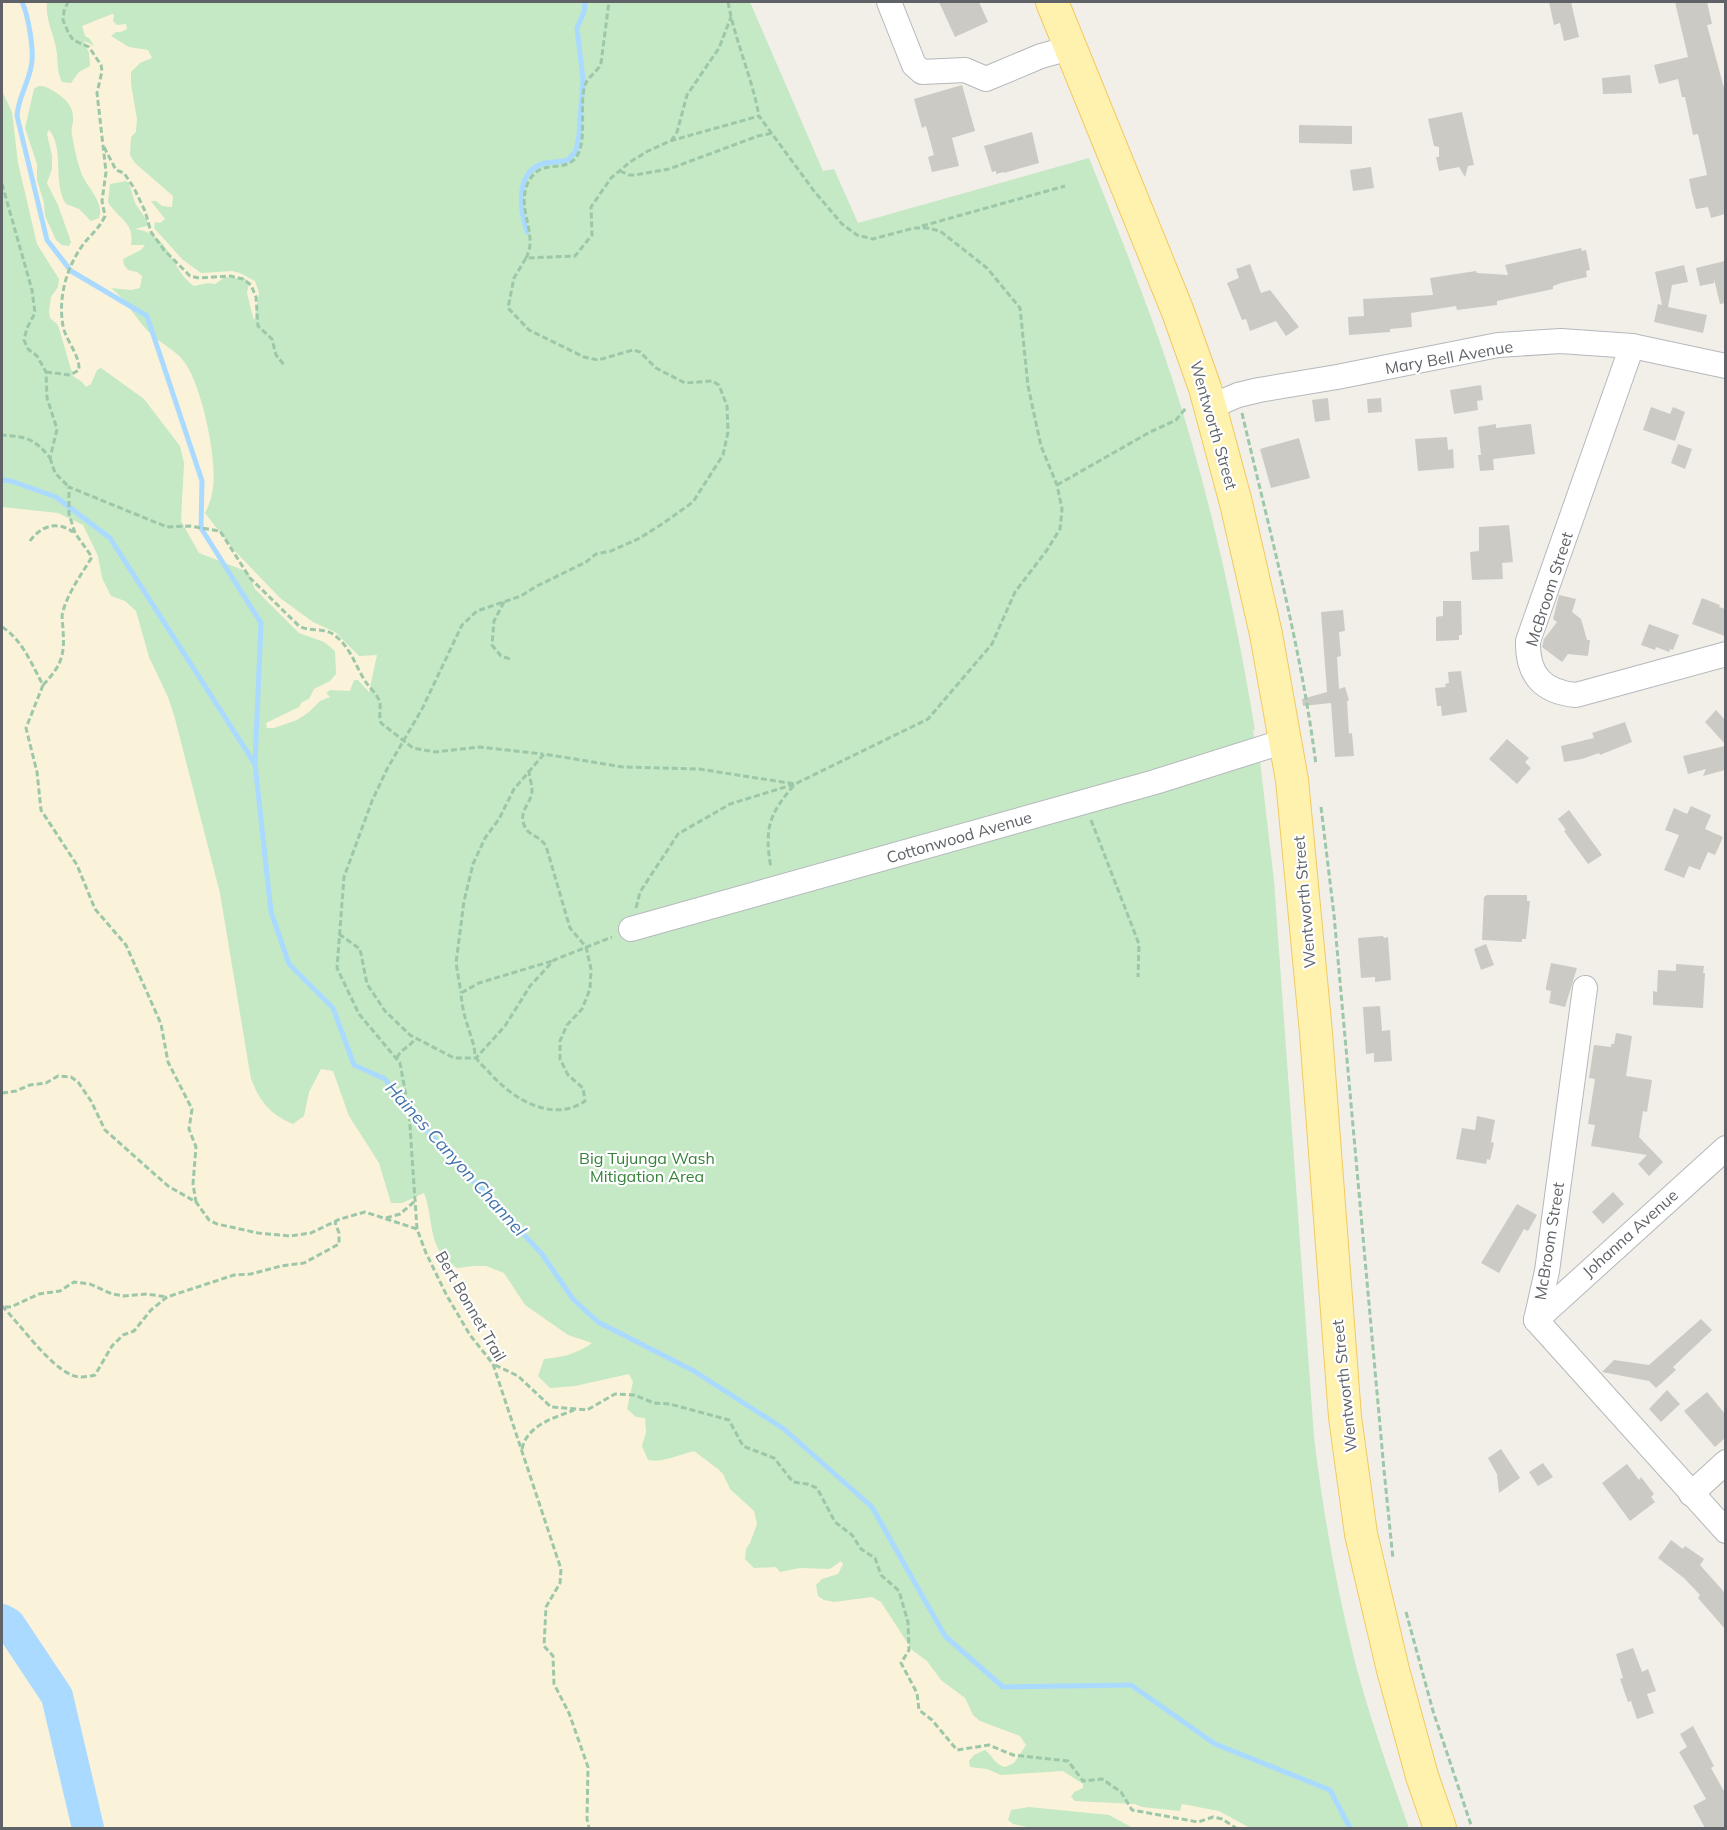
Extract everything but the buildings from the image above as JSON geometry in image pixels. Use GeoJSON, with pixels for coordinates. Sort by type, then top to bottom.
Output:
{"type":"FeatureCollection","features":[{"type":"Feature","properties":{"kind":"main road","name":"Wentworth Street"},"geometry":{"type":"LineString","coordinates":[[1052,2],[1178,312],[1218,396],[1236,502],[1266,634],[1292,780],[1316,1034],[1345,1417],[1361,1534],[1392,1670],[1422,1776],[1440,1828]]}},
{"type":"Feature","properties":{"kind":"street"},"geometry":{"type":"LineString","coordinates":[[889,2],[914,65],[922,72],[965,70],[986,79],[1041,56],[1070,48]]}},
{"type":"Feature","properties":{"kind":"street","name":"Mary Bell Avenue"},"geometry":{"type":"LineString","coordinates":[[1218,396],[1498,345],[1561,341],[1632,346],[1725,366]]}},
{"type":"Feature","properties":{"kind":"street","name":"McBroom Street"},"geometry":{"type":"LineString","coordinates":[[1632,346],[1528,641],[1528,655],[1539,680],[1549,689],[1562,694],[1576,695],[1725,654]]}},
{"type":"Feature","properties":{"kind":"street","name":"Cottonwood Avenue"},"geometry":{"type":"LineString","coordinates":[[631,929],[1084,802],[1285,741]]}},
{"type":"Feature","properties":{"kind":"street","name":"McBroom Street"},"geometry":{"type":"LineString","coordinates":[[1585,988],[1547,1270],[1536,1320],[1725,1531]]}},
{"type":"Feature","properties":{"kind":"street","name":"Johanna Avenue"},"geometry":{"type":"LineString","coordinates":[[1536,1320],[1725,1148]]}},
{"type":"Feature","properties":{"kind":"street"},"geometry":{"type":"LineString","coordinates":[[1691,1494],[1725,1462]]}},
{"type":"Feature","properties":{"kind":"path"},"geometry":{"type":"LineString","coordinates":[[46,372],[70,375],[79,370],[80,363],[64,329],[61,301],[63,287],[78,253],[105,216],[102,201],[106,171],[97,93],[102,71],[101,65],[89,47],[73,40],[68,32],[63,20],[68,2]]}},
{"type":"Feature","properties":{"kind":"path"},"geometry":{"type":"LineString","coordinates":[[415,1038],[399,1053],[396,1059],[359,1014],[337,968],[344,877],[372,801],[387,769],[405,741],[462,625],[477,611],[521,596],[534,587],[586,562],[596,554],[611,551],[640,538],[693,502],[723,455],[728,432],[724,394],[719,385],[712,381],[685,383],[656,368],[640,352],[633,350],[598,360],[585,357],[528,330],[508,308],[514,278],[531,246],[524,204],[526,189],[532,175],[541,168],[571,162],[579,153],[585,86],[601,63],[609,2]]}},
{"type":"Feature","properties":{"kind":"path"},"geometry":{"type":"LineString","coordinates":[[728,2],[754,90],[759,116],[814,191],[842,224],[857,236],[873,239],[1065,186]]}},
{"type":"Feature","properties":{"kind":"path"},"geometry":{"type":"LineString","coordinates":[[670,141],[677,132],[687,95],[719,48],[731,17]]}},
{"type":"Feature","properties":{"kind":"path"},"geometry":{"type":"LineString","coordinates":[[526,258],[574,256],[592,235],[591,207],[611,178],[648,151],[670,141],[759,116]]}},
{"type":"Feature","properties":{"kind":"path"},"geometry":{"type":"LineString","coordinates":[[620,171],[629,175],[669,169],[758,136],[773,133]]}},
{"type":"Feature","properties":{"kind":"path"},"geometry":{"type":"LineString","coordinates":[[102,143],[116,170],[124,173],[134,188],[145,211],[151,232],[164,250],[190,276],[199,278],[230,276],[243,279],[251,285],[256,297],[258,326],[272,339],[276,355],[285,366]]}},
{"type":"Feature","properties":{"kind":"path"},"geometry":{"type":"LineString","coordinates":[[2,184],[32,290],[35,313],[24,340],[28,349],[37,356],[46,372],[46,398],[57,429],[50,458]]}},
{"type":"Feature","properties":{"kind":"path"},"geometry":{"type":"LineString","coordinates":[[461,993],[479,983],[554,960],[631,929],[640,892],[678,834],[729,804],[795,784],[928,719],[992,644],[1015,592],[1060,529],[1062,509],[1057,485],[1041,446],[1028,386],[1020,308],[987,268],[964,249],[940,231],[914,228]]}},
{"type":"Feature","properties":{"kind":"path"},"geometry":{"type":"LineString","coordinates":[[1057,485],[1218,396],[1299,659],[1316,766]]}},
{"type":"Feature","properties":{"kind":"path"},"geometry":{"type":"LineString","coordinates":[[2,435],[25,436],[39,444],[50,458],[56,473],[69,488],[167,526],[189,526],[220,531],[250,578],[299,626],[304,629],[323,630],[334,634],[353,656],[379,700],[378,717],[381,723],[413,748],[435,752],[480,747],[544,754],[623,767],[699,769],[795,784]]}},
{"type":"Feature","properties":{"kind":"path"},"geometry":{"type":"LineString","coordinates":[[69,488],[69,514],[75,533],[92,557],[72,588],[62,614],[64,644],[62,657],[56,671],[43,685],[27,728],[37,772],[41,810],[77,866],[95,909],[126,945],[161,1024],[168,1062],[192,1109],[189,1129],[196,1147],[193,1184],[196,1202]]}},
{"type":"Feature","properties":{"kind":"path"},"geometry":{"type":"LineString","coordinates":[[30,541],[34,535],[47,526],[65,526],[75,533]]}},
{"type":"Feature","properties":{"kind":"path"},"geometry":{"type":"LineString","coordinates":[[504,600],[494,621],[492,645],[501,656],[510,659]]}},
{"type":"Feature","properties":{"kind":"path"},"geometry":{"type":"LineString","coordinates":[[2,627],[9,631],[26,653],[43,685]]}},
{"type":"Feature","properties":{"kind":"path"},"geometry":{"type":"LineString","coordinates":[[529,770],[532,790],[522,816],[525,828],[533,836],[541,838],[546,846],[570,928],[586,947],[591,969],[590,989],[582,1009],[567,1025],[560,1041],[560,1059],[568,1075],[583,1088],[585,1101],[575,1108],[555,1109],[537,1106],[518,1099],[476,1058],[463,1014],[456,963],[464,901],[473,864],[485,838],[499,819],[514,789],[529,770],[544,754]]}},
{"type":"Feature","properties":{"kind":"path"},"geometry":{"type":"LineString","coordinates":[[776,888],[767,843],[770,821],[779,802],[795,784]]}},
{"type":"Feature","properties":{"kind":"path"},"geometry":{"type":"LineString","coordinates":[[1320,800],[1334,915],[1384,1470],[1396,1570]]}},
{"type":"Feature","properties":{"kind":"path"},"geometry":{"type":"LineString","coordinates":[[1084,802],[1139,944],[1138,977]]}},
{"type":"Feature","properties":{"kind":"path"},"geometry":{"type":"LineString","coordinates":[[339,934],[360,949],[367,984],[386,1011],[410,1035],[454,1058],[476,1058],[505,1026],[530,986],[554,960]]}},
{"type":"Feature","properties":{"kind":"path","name":"Bert Bonnet Trail"},"geometry":{"type":"LineString","coordinates":[[396,1059],[400,1063],[409,1112],[417,1229],[447,1296],[470,1335],[494,1364],[561,1569],[560,1583],[546,1607],[544,1647],[553,1656],[554,1684],[569,1713],[588,1767],[588,1828]]}},
{"type":"Feature","properties":{"kind":"path"},"geometry":{"type":"LineString","coordinates":[[2,1093],[46,1083],[58,1076],[71,1077],[78,1082],[91,1101],[105,1130],[168,1186],[196,1202],[209,1220],[217,1224],[258,1233],[290,1236],[311,1233],[334,1221],[365,1212],[417,1229]]}},
{"type":"Feature","properties":{"kind":"path"},"geometry":{"type":"LineString","coordinates":[[385,1219],[400,1214],[415,1201]]}},
{"type":"Feature","properties":{"kind":"path"},"geometry":{"type":"LineString","coordinates":[[2,1306],[55,1363],[72,1376],[88,1377],[95,1375],[112,1346],[123,1335],[134,1330],[151,1310],[167,1297],[234,1275],[251,1274],[280,1266],[304,1263],[339,1244],[339,1233],[334,1221]]}},
{"type":"Feature","properties":{"kind":"path"},"geometry":{"type":"LineString","coordinates":[[2,1306],[11,1307],[39,1294],[60,1291],[74,1282],[90,1284],[112,1294],[124,1296],[147,1294],[167,1297]]}},
{"type":"Feature","properties":{"kind":"path"},"geometry":{"type":"LineString","coordinates":[[494,1364],[518,1376],[551,1407],[587,1410],[615,1394],[634,1395],[654,1403],[670,1404],[729,1420],[743,1446],[774,1458],[793,1482],[817,1488],[835,1522],[852,1535],[861,1549],[875,1558],[881,1575],[899,1591],[908,1622],[909,1650],[901,1663],[917,1693],[919,1710],[932,1720],[957,1750],[989,1745],[1013,1755],[1068,1761],[1083,1781],[1102,1779],[1121,1792],[1132,1810],[1198,1821],[1213,1817],[1222,1819],[1236,1828]]}},
{"type":"Feature","properties":{"kind":"path"},"geometry":{"type":"LineString","coordinates":[[521,1451],[527,1435],[536,1428],[575,1409]]}},
{"type":"Feature","properties":{"kind":"path"},"geometry":{"type":"LineString","coordinates":[[1404,1604],[1433,1711],[1472,1828]]}},
{"type":"Feature","properties":{"kind":"green space","name":"Big Tujunga Wash Mitigation Area"},"geometry":{"type":"Polygon","coordinates":[[[2,2],[750,2],[823,171],[834,169],[858,223],[1089,158],[1152,320],[1185,419],[1220,551],[1239,640],[1255,730],[1253,730],[1257,761],[1260,761],[1274,881],[1314,1437],[1322,1493],[1336,1576],[1354,1658],[1373,1723],[1409,1828],[2,1828],[2,2]]]}},
{"type":"Feature","properties":{"kind":"sand"},"geometry":{"type":"Polygon","coordinates":[[[2,2],[47,2],[47,15],[62,82],[71,83],[79,72],[90,66],[89,53],[84,41],[94,46],[85,36],[82,26],[112,14],[114,15],[113,21],[117,25],[126,24],[127,29],[111,36],[129,47],[148,50],[152,58],[140,63],[131,72],[137,119],[136,132],[131,137],[130,155],[135,163],[173,196],[172,207],[151,201],[165,219],[160,223],[155,222],[154,228],[183,260],[201,273],[232,271],[240,273],[255,281],[259,293],[254,321],[247,293],[249,283],[246,279],[225,277],[215,284],[194,286],[186,279],[157,238],[135,229],[150,225],[135,203],[129,183],[126,181],[110,184],[108,202],[128,226],[132,237],[131,245],[145,245],[141,250],[123,259],[128,270],[142,276],[140,288],[131,290],[111,288],[147,330],[182,359],[197,388],[207,423],[214,474],[213,491],[205,513],[233,549],[280,598],[313,622],[335,632],[359,656],[377,655],[369,692],[358,680],[354,680],[350,691],[330,690],[326,693],[330,697],[320,701],[297,720],[274,728],[267,728],[266,723],[299,707],[302,702],[309,699],[314,689],[330,681],[336,674],[335,651],[324,642],[299,633],[255,589],[248,572],[199,553],[181,521],[184,463],[180,446],[144,399],[101,368],[97,370],[91,384],[86,387],[73,376],[58,325],[50,318],[51,297],[58,287],[59,279],[37,244],[18,163],[12,112],[2,91],[2,2]],[[38,86],[34,89],[25,128],[37,164],[37,180],[44,203],[45,216],[56,240],[62,245],[69,246],[71,242],[58,205],[47,183],[52,169],[52,156],[47,134],[49,130],[54,137],[60,186],[66,204],[79,209],[91,221],[99,218],[99,206],[78,164],[72,133],[71,108],[66,101],[49,88],[38,86]]]}},
{"type":"Feature","properties":{"kind":"sand"},"geometry":{"type":"Polygon","coordinates":[[[2,507],[58,513],[83,525],[98,556],[102,578],[111,596],[125,601],[136,611],[149,657],[174,715],[220,893],[251,1079],[258,1095],[267,1106],[278,1116],[293,1124],[304,1116],[309,1092],[321,1069],[333,1071],[349,1116],[379,1163],[391,1203],[402,1203],[424,1193],[435,1241],[447,1261],[457,1268],[486,1266],[504,1273],[525,1305],[568,1335],[592,1343],[570,1354],[544,1359],[538,1376],[550,1388],[575,1386],[629,1374],[633,1382],[627,1409],[636,1417],[645,1418],[646,1432],[642,1446],[648,1460],[665,1460],[694,1451],[723,1474],[730,1489],[754,1511],[757,1524],[746,1549],[745,1559],[754,1568],[776,1567],[780,1572],[800,1568],[830,1569],[841,1561],[843,1564],[838,1574],[822,1579],[816,1585],[818,1596],[834,1602],[872,1597],[881,1602],[912,1650],[927,1661],[941,1680],[965,1698],[973,1715],[980,1721],[1020,1736],[1026,1745],[1014,1763],[1005,1767],[996,1762],[985,1750],[974,1755],[969,1761],[970,1767],[987,1769],[1001,1775],[1063,1771],[1083,1784],[1083,1788],[1074,1792],[1071,1797],[1075,1801],[1135,1804],[1142,1807],[1180,1811],[1182,1804],[1219,1811],[1250,1828],[1133,1828],[1109,1815],[1029,1807],[1011,1810],[1008,1820],[1013,1824],[1032,1828],[2,1828],[2,507]]]}},
{"type":"Feature","properties":{"kind":"waterway","name":"Haines Canyon Channel"},"geometry":{"type":"LineString","coordinates":[[22,2],[30,34],[32,61],[17,116],[47,240],[71,271],[147,316],[202,481],[201,528],[261,623],[255,764],[271,912],[289,964],[333,1008],[354,1065],[385,1079],[409,1112],[542,1254],[573,1299],[598,1322],[694,1371],[784,1429],[872,1507],[945,1636],[1003,1687],[1131,1685],[1215,1744],[1330,1790],[1350,1828]]}},
{"type":"Feature","properties":{"kind":"waterway"},"geometry":{"type":"LineString","coordinates":[[527,232],[521,203],[528,174],[535,167],[545,163],[568,160],[576,151],[583,79],[577,28],[584,12],[585,2]]}},
{"type":"Feature","properties":{"kind":"waterway"},"geometry":{"type":"LineString","coordinates":[[2,480],[56,497],[110,538],[255,764]]}},
{"type":"Feature","properties":{"kind":"waterway"},"geometry":{"type":"LineString","coordinates":[[2,1620],[9,1624],[57,1696],[88,1828]]}}]}
